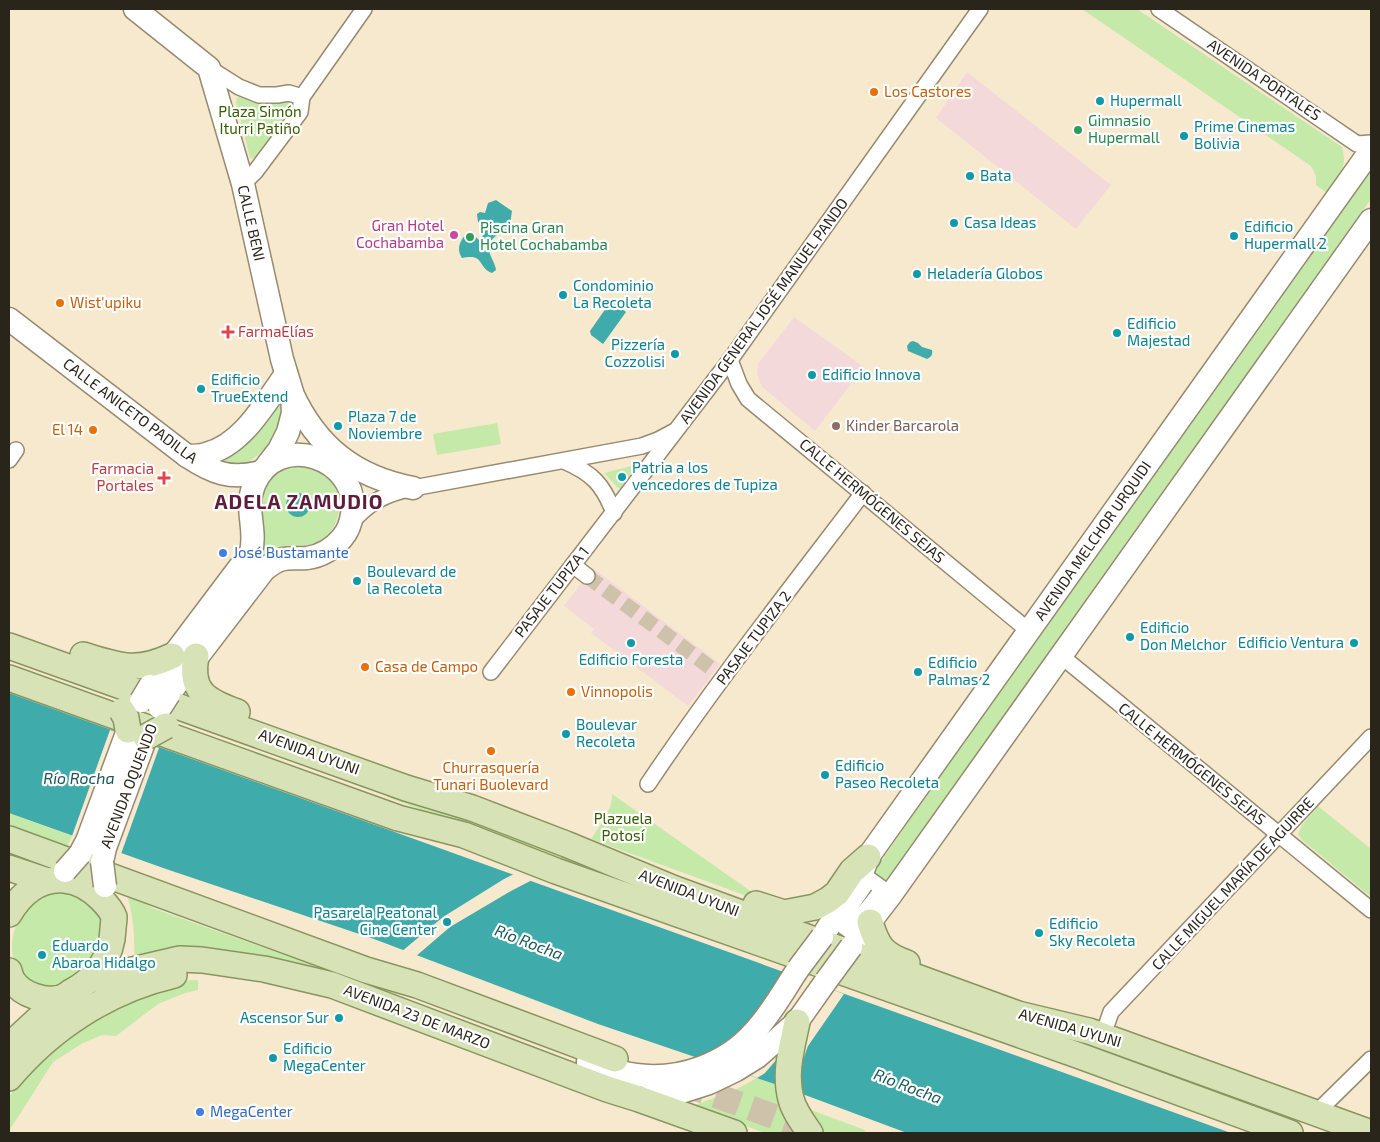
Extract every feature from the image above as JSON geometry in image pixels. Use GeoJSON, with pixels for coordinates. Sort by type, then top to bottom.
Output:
{"type":"FeatureCollection","features":[{"type":"Feature","properties":{"kind":"main road"},"geometry":{"type":"LineString","coordinates":[[135,9],[209,68]]}},
{"type":"Feature","properties":{"kind":"main road","name":"CALLE BENI"},"geometry":{"type":"LineString","coordinates":[[209,68],[243,184],[289,383],[293,413],[288,432],[279,450],[263,470]]}},
{"type":"Feature","properties":{"kind":"main road","name":"AVENIDA MELCHOR URQUIDI"},"geometry":{"type":"LineString","coordinates":[[366,970],[414,996],[608,1070],[637,1076],[682,1073],[714,1063],[734,1050],[756,1031],[822,937],[861,876],[869,868],[1029,631],[1371,150]]}},
{"type":"Feature","properties":{"kind":"main road"},"geometry":{"type":"LineString","coordinates":[[639,1099],[681,1092],[709,1083],[736,1070],[757,1057],[797,1022],[1371,220]]}},
{"type":"Feature","properties":{"kind":"main road","name":"CALLE ANICETO PADILLA"},"geometry":{"type":"LineString","coordinates":[[9,319],[187,456],[206,468],[227,475],[239,476],[263,470]]}},
{"type":"Feature","properties":{"kind":"main road"},"geometry":{"type":"LineString","coordinates":[[187,456],[205,455],[219,450],[233,441],[289,383],[310,425],[340,457],[369,475],[383,481],[414,488]]}},
{"type":"Feature","properties":{"kind":"main road"},"geometry":{"type":"LineString","coordinates":[[294,454],[309,455],[323,460],[336,469],[345,480],[351,494],[353,508],[351,523],[344,537],[332,548],[320,554],[306,558],[256,564],[251,552],[254,541],[249,506],[254,482],[274,460],[294,454]]}},
{"type":"Feature","properties":{"kind":"main road","name":"AVENIDA OQUENDO"},"geometry":{"type":"LineString","coordinates":[[57,876],[93,851],[145,717],[184,656],[256,564]]}},
{"type":"Feature","properties":{"kind":"main road"},"geometry":{"type":"LineString","coordinates":[[9,630],[112,664],[131,667],[148,666],[184,656],[194,667],[195,679],[204,695],[214,703],[410,776],[472,808]]}},
{"type":"Feature","properties":{"kind":"main road","name":"AVENIDA UYUNI"},"geometry":{"type":"LineString","coordinates":[[9,646],[406,788],[472,808],[675,889],[1018,1014],[1096,1033],[1371,1133]]}},
{"type":"Feature","properties":{"kind":"main road"},"geometry":{"type":"LineString","coordinates":[[9,664],[88,691],[114,704],[122,711],[126,718],[145,717],[156,730],[176,724],[203,732],[401,805],[464,835]]}},
{"type":"Feature","properties":{"kind":"main road","name":"AVENIDA UYUNI"},"geometry":{"type":"LineString","coordinates":[[9,678],[398,818],[464,835],[556,871],[1080,1056],[1290,1133]]}},
{"type":"Feature","properties":{"kind":"main road","name":"AVENIDA 23 DE MARZO"},"geometry":{"type":"LineString","coordinates":[[9,839],[366,970],[417,985],[615,1059]]}},
{"type":"Feature","properties":{"kind":"main road"},"geometry":{"type":"LineString","coordinates":[[9,1046],[61,998],[90,980],[105,962],[113,941],[114,918],[106,904],[94,892],[80,884],[57,876],[11,868],[16,860],[38,851]]}},
{"type":"Feature","properties":{"kind":"main road","name":"AVENIDA OQUENDO"},"geometry":{"type":"LineString","coordinates":[[93,851],[114,918]]}},
{"type":"Feature","properties":{"kind":"main road"},"geometry":{"type":"LineString","coordinates":[[618,866],[647,864],[784,913],[808,909],[828,900],[843,885],[852,871],[869,868]]}},
{"type":"Feature","properties":{"kind":"main road"},"geometry":{"type":"LineString","coordinates":[[9,914],[16,901],[31,889],[57,876]]}},
{"type":"Feature","properties":{"kind":"main road"},"geometry":{"type":"LineString","coordinates":[[870,922],[879,946],[892,958],[1042,1010],[1096,1033]]}},
{"type":"Feature","properties":{"kind":"main road","name":"AVENIDA 23 DE MARZO"},"geometry":{"type":"LineString","coordinates":[[90,980],[180,959],[202,960],[264,969],[332,985],[607,1089],[734,1133]]}},
{"type":"Feature","properties":{"kind":"main road"},"geometry":{"type":"LineString","coordinates":[[9,1078],[25,1059],[66,1024],[100,1004],[120,994],[172,976],[231,965]]}},
{"type":"Feature","properties":{"kind":"main road"},"geometry":{"type":"LineString","coordinates":[[9,971],[12,981],[22,991],[35,997],[61,998]]}},
{"type":"Feature","properties":{"kind":"main road"},"geometry":{"type":"LineString","coordinates":[[797,1022],[788,1072],[789,1089],[794,1108],[810,1133]]}},
{"type":"Feature","properties":{"kind":"street"},"geometry":{"type":"LineString","coordinates":[[243,184],[255,172],[300,112],[302,98],[364,9]]}},
{"type":"Feature","properties":{"kind":"street","name":"AVENIDA GENERAL JOSÉ MANUEL PANDO"},"geometry":{"type":"LineString","coordinates":[[351,523],[366,507],[388,494],[642,446],[676,430],[730,360],[980,9]]}},
{"type":"Feature","properties":{"kind":"street","name":"AVENIDA PORTALES"},"geometry":{"type":"LineString","coordinates":[[1159,9],[1357,144],[1371,143]]}},
{"type":"Feature","properties":{"kind":"street"},"geometry":{"type":"LineString","coordinates":[[209,68],[238,87],[259,95],[289,93],[302,98]]}},
{"type":"Feature","properties":{"kind":"street","name":"CALLE HERMÓGENES SEJAS"},"geometry":{"type":"LineString","coordinates":[[730,360],[739,384],[748,399],[1029,631]]}},
{"type":"Feature","properties":{"kind":"street","name":"PASAJE TUPIZA 1"},"geometry":{"type":"LineString","coordinates":[[492,672],[676,430]]}},
{"type":"Feature","properties":{"kind":"street"},"geometry":{"type":"LineString","coordinates":[[564,461],[581,468],[596,480],[607,495],[614,512]]}},
{"type":"Feature","properties":{"kind":"street","name":"PASAJE TUPIZA 2"},"geometry":{"type":"LineString","coordinates":[[648,784],[719,674],[863,493]]}},
{"type":"Feature","properties":{"kind":"street"},"geometry":{"type":"LineString","coordinates":[[574,565],[587,576]]}},
{"type":"Feature","properties":{"kind":"street","name":"CALLE HERMÓGENES SEJAS"},"geometry":{"type":"LineString","coordinates":[[1060,655],[1371,910]]}},
{"type":"Feature","properties":{"kind":"street","name":"CALLE MIGUEL MARÍA DE AGUIRRE"},"geometry":{"type":"LineString","coordinates":[[1096,1033],[1111,1012],[1371,737]]}},
{"type":"Feature","properties":{"kind":"street"},"geometry":{"type":"LineString","coordinates":[[1316,1113],[1371,1059]]}},
{"type":"Feature","properties":{"kind":"shaded area"},"geometry":{"type":"Polygon","coordinates":[[[967,72],[1111,185],[1076,229],[936,118],[967,72]]]}},
{"type":"Feature","properties":{"kind":"shaded area","name":"Edificio Innova"},"geometry":{"type":"Polygon","coordinates":[[[794,317],[864,367],[815,431],[762,387],[757,374],[758,364],[794,317]]]}},
{"type":"Feature","properties":{"kind":"shaded area","name":"Edificio Foresta"},"geometry":{"type":"Polygon","coordinates":[[[593,568],[720,664],[688,706],[591,633],[594,629],[564,606],[593,568]]]}},
{"type":"Feature","properties":{"kind":"green space"},"geometry":{"type":"Polygon","coordinates":[[[1082,9],[1137,9],[1342,147],[1344,161],[1339,177],[1327,193],[1316,185],[1316,176],[1311,166],[1082,9]]]}},
{"type":"Feature","properties":{"kind":"green space","name":"Plaza Simón Iturri Patiño"},"geometry":{"type":"Polygon","coordinates":[[[240,96],[264,103],[289,99],[293,105],[255,159],[250,158],[236,102],[240,96]]]}},
{"type":"Feature","properties":{"kind":"green space"},"geometry":{"type":"Polygon","coordinates":[[[1371,169],[1371,199],[1063,631],[883,889],[869,879],[1027,651],[1371,169]]]}},
{"type":"Feature","properties":{"kind":"green space"},"geometry":{"type":"Polygon","coordinates":[[[278,401],[281,401],[281,421],[270,442],[259,454],[246,463],[239,465],[231,465],[219,461],[229,456],[245,443],[278,401]]]}},
{"type":"Feature","properties":{"kind":"green space"},"geometry":{"type":"Polygon","coordinates":[[[497,423],[501,444],[437,455],[433,434],[497,423]]]}},
{"type":"Feature","properties":{"kind":"green space"},"geometry":{"type":"Polygon","coordinates":[[[296,464],[318,469],[327,475],[333,483],[339,502],[336,522],[331,531],[320,541],[283,549],[256,563],[260,492],[274,473],[296,464]]]}},
{"type":"Feature","properties":{"kind":"green space"},"geometry":{"type":"Polygon","coordinates":[[[631,466],[634,469],[621,488],[618,488],[604,473],[631,466]]]}},
{"type":"Feature","properties":{"kind":"green space"},"geometry":{"type":"Polygon","coordinates":[[[390,791],[799,943],[588,872],[387,797],[390,791]]]}},
{"type":"Feature","properties":{"kind":"green space","name":"Plazuela Potosí"},"geometry":{"type":"Polygon","coordinates":[[[612,794],[769,904],[591,839],[608,812],[612,794]]]}},
{"type":"Feature","properties":{"kind":"green space"},"geometry":{"type":"Polygon","coordinates":[[[1318,806],[1371,849],[1371,897],[1302,840],[1298,834],[1302,825],[1318,806]]]}},
{"type":"Feature","properties":{"kind":"green space"},"geometry":{"type":"Polygon","coordinates":[[[9,813],[72,836],[66,849],[9,827],[9,813]]]}},
{"type":"Feature","properties":{"kind":"green space"},"geometry":{"type":"Polygon","coordinates":[[[65,893],[83,898],[100,916],[103,925],[100,941],[95,955],[87,967],[69,980],[57,985],[45,988],[38,987],[26,980],[14,960],[12,949],[16,927],[27,908],[36,901],[50,895],[65,893]]]}},
{"type":"Feature","properties":{"kind":"green space"},"geometry":{"type":"Polygon","coordinates":[[[131,895],[155,909],[363,983],[267,957],[215,950],[134,962],[134,930],[128,899],[131,895]]]}},
{"type":"Feature","properties":{"kind":"green space"},"geometry":{"type":"Polygon","coordinates":[[[866,968],[1095,1043],[1294,1114],[1292,1121],[866,968]]]}},
{"type":"Feature","properties":{"kind":"green space"},"geometry":{"type":"Polygon","coordinates":[[[198,980],[198,990],[158,1004],[116,1036],[102,1035],[83,1043],[53,1062],[9,1131],[9,1097],[20,1081],[39,1060],[94,1015],[172,981],[198,980]]]}},
{"type":"Feature","properties":{"kind":"green space"},"geometry":{"type":"Polygon","coordinates":[[[757,1078],[780,1086],[799,1133],[765,1133],[692,1106],[733,1091],[757,1078]]]}},
{"type":"Feature","properties":{"kind":"green space"},"geometry":{"type":"Polygon","coordinates":[[[803,1107],[865,1130],[864,1133],[819,1133],[803,1107]]]}},
{"type":"Feature","properties":{"kind":"water","name":"Piscina Gran Hotel Cochabamba"},"geometry":{"type":"Polygon","coordinates":[[[496,200],[512,211],[509,231],[497,235],[489,245],[496,270],[492,273],[474,257],[462,258],[459,248],[466,234],[472,233],[481,242],[488,224],[478,222],[477,214],[480,212],[485,213],[488,203],[496,200]]]}},
{"type":"Feature","properties":{"kind":"water"},"geometry":{"type":"Polygon","coordinates":[[[611,301],[626,312],[603,344],[591,335],[590,331],[611,301]]]}},
{"type":"Feature","properties":{"kind":"water"},"geometry":{"type":"Polygon","coordinates":[[[913,341],[922,347],[932,350],[931,357],[927,359],[908,351],[907,346],[913,341]]]}},
{"type":"Feature","properties":{"kind":"water"},"geometry":{"type":"Polygon","coordinates":[[[298,493],[307,496],[310,505],[307,514],[298,517],[289,514],[286,505],[289,496],[298,493]]]}},
{"type":"Feature","properties":{"kind":"water","name":"Río Rocha"},"geometry":{"type":"Polygon","coordinates":[[[9,693],[1231,1133],[907,1133],[789,1089],[598,1024],[374,939],[166,869],[9,813],[9,693]]]}},
{"type":"Feature","properties":{"kind":"pier"},"geometry":{"type":"Polygon","coordinates":[[[110,730],[159,748],[121,854],[72,836],[110,730]]]}},
{"type":"Feature","properties":{"kind":"pier"},"geometry":{"type":"Polygon","coordinates":[[[516,873],[534,879],[450,927],[415,957],[401,952],[443,917],[516,873]]]}},
{"type":"Feature","properties":{"kind":"pier"},"geometry":{"type":"Polygon","coordinates":[[[804,979],[844,994],[808,1046],[800,1068],[783,1052],[765,1073],[757,1078],[723,1066],[725,1044],[804,979]]]}},
{"type":"Feature","properties":{"kind":"tunnel"},"geometry":{"type":"LineString","coordinates":[[587,576],[715,671]]}},
{"type":"Feature","properties":{"kind":"tunnel"},"geometry":{"type":"LineString","coordinates":[[681,1083],[817,1132]]}},
{"type":"Feature","properties":{"kind":"place","name":"Los Castores"},"geometry":{"type":"Point","coordinates":[874,92]}},
{"type":"Feature","properties":{"kind":"place","name":"Hupermall"},"geometry":{"type":"Point","coordinates":[1100,101]}},
{"type":"Feature","properties":{"kind":"place","name":"Gimnasio Hupermall"},"geometry":{"type":"Point","coordinates":[1078,130]}},
{"type":"Feature","properties":{"kind":"place","name":"Prime Cinemas Bolivia"},"geometry":{"type":"Point","coordinates":[1184,136]}},
{"type":"Feature","properties":{"kind":"place","name":"Bata"},"geometry":{"type":"Point","coordinates":[970,176]}},
{"type":"Feature","properties":{"kind":"place","name":"Casa Ideas"},"geometry":{"type":"Point","coordinates":[954,223]}},
{"type":"Feature","properties":{"kind":"place","name":"Gran Hotel Cochabamba"},"geometry":{"type":"Point","coordinates":[454,235]}},
{"type":"Feature","properties":{"kind":"place","name":"Edificio Hupermall 2"},"geometry":{"type":"Point","coordinates":[1234,236]}},
{"type":"Feature","properties":{"kind":"place","name":"Piscina Gran Hotel Cochabamba"},"geometry":{"type":"Point","coordinates":[470,237]}},
{"type":"Feature","properties":{"kind":"place","name":"Heladería Globos"},"geometry":{"type":"Point","coordinates":[917,274]}},
{"type":"Feature","properties":{"kind":"place","name":"Condominio La Recoleta"},"geometry":{"type":"Point","coordinates":[563,295]}},
{"type":"Feature","properties":{"kind":"place","name":"Wist'upiku"},"geometry":{"type":"Point","coordinates":[60,303]}},
{"type":"Feature","properties":{"kind":"place","name":"FarmaElías"},"geometry":{"type":"Point","coordinates":[228,332]}},
{"type":"Feature","properties":{"kind":"place","name":"Edificio Majestad"},"geometry":{"type":"Point","coordinates":[1117,333]}},
{"type":"Feature","properties":{"kind":"place","name":"Pizzería Cozzolisi"},"geometry":{"type":"Point","coordinates":[675,354]}},
{"type":"Feature","properties":{"kind":"place","name":"Edificio Innova"},"geometry":{"type":"Point","coordinates":[812,375]}},
{"type":"Feature","properties":{"kind":"place","name":"Edificio TrueExtend"},"geometry":{"type":"Point","coordinates":[201,389]}},
{"type":"Feature","properties":{"kind":"place","name":"Plaza 7 de Noviembre"},"geometry":{"type":"Point","coordinates":[338,426]}},
{"type":"Feature","properties":{"kind":"place","name":"Kinder Barcarola"},"geometry":{"type":"Point","coordinates":[836,426]}},
{"type":"Feature","properties":{"kind":"place","name":"El 14"},"geometry":{"type":"Point","coordinates":[93,430]}},
{"type":"Feature","properties":{"kind":"place","name":"Patria a los vencedores de Tupiza"},"geometry":{"type":"Point","coordinates":[622,477]}},
{"type":"Feature","properties":{"kind":"place","name":"Farmacia Portales"},"geometry":{"type":"Point","coordinates":[164,478]}},
{"type":"Feature","properties":{"kind":"place","name":"José Bustamante"},"geometry":{"type":"Point","coordinates":[223,553]}},
{"type":"Feature","properties":{"kind":"place","name":"Boulevard de la Recoleta"},"geometry":{"type":"Point","coordinates":[357,581]}},
{"type":"Feature","properties":{"kind":"place","name":"Edificio Don Melchor"},"geometry":{"type":"Point","coordinates":[1130,637]}},
{"type":"Feature","properties":{"kind":"place","name":"Edificio Foresta"},"geometry":{"type":"Point","coordinates":[631,643]}},
{"type":"Feature","properties":{"kind":"place","name":"Edificio Ventura"},"geometry":{"type":"Point","coordinates":[1354,643]}},
{"type":"Feature","properties":{"kind":"place","name":"Casa de Campo"},"geometry":{"type":"Point","coordinates":[365,667]}},
{"type":"Feature","properties":{"kind":"place","name":"Edificio Palmas 2"},"geometry":{"type":"Point","coordinates":[918,672]}},
{"type":"Feature","properties":{"kind":"place","name":"Vinnopolis"},"geometry":{"type":"Point","coordinates":[571,692]}},
{"type":"Feature","properties":{"kind":"place","name":"Boulevar Recoleta"},"geometry":{"type":"Point","coordinates":[566,734]}},
{"type":"Feature","properties":{"kind":"place","name":"Churrasquería Tunari Buolevard"},"geometry":{"type":"Point","coordinates":[491,751]}},
{"type":"Feature","properties":{"kind":"place","name":"Edificio Paseo Recoleta"},"geometry":{"type":"Point","coordinates":[825,775]}},
{"type":"Feature","properties":{"kind":"place","name":"Pasarela Peatonal Cine Center"},"geometry":{"type":"Point","coordinates":[447,922]}},
{"type":"Feature","properties":{"kind":"place","name":"Edificio Sky Recoleta"},"geometry":{"type":"Point","coordinates":[1039,933]}},
{"type":"Feature","properties":{"kind":"place","name":"Eduardo Abaroa Hidalgo"},"geometry":{"type":"Point","coordinates":[42,955]}},
{"type":"Feature","properties":{"kind":"place","name":"Ascensor Sur"},"geometry":{"type":"Point","coordinates":[339,1018]}},
{"type":"Feature","properties":{"kind":"place","name":"Edificio MegaCenter"},"geometry":{"type":"Point","coordinates":[273,1058]}},
{"type":"Feature","properties":{"kind":"place","name":"MegaCenter"},"geometry":{"type":"Point","coordinates":[200,1112]}},
{"type":"Feature","properties":{"kind":"district","name":"ADELA ZAMUDIO"},"geometry":{"type":"Point","coordinates":[299,502]}}]}
